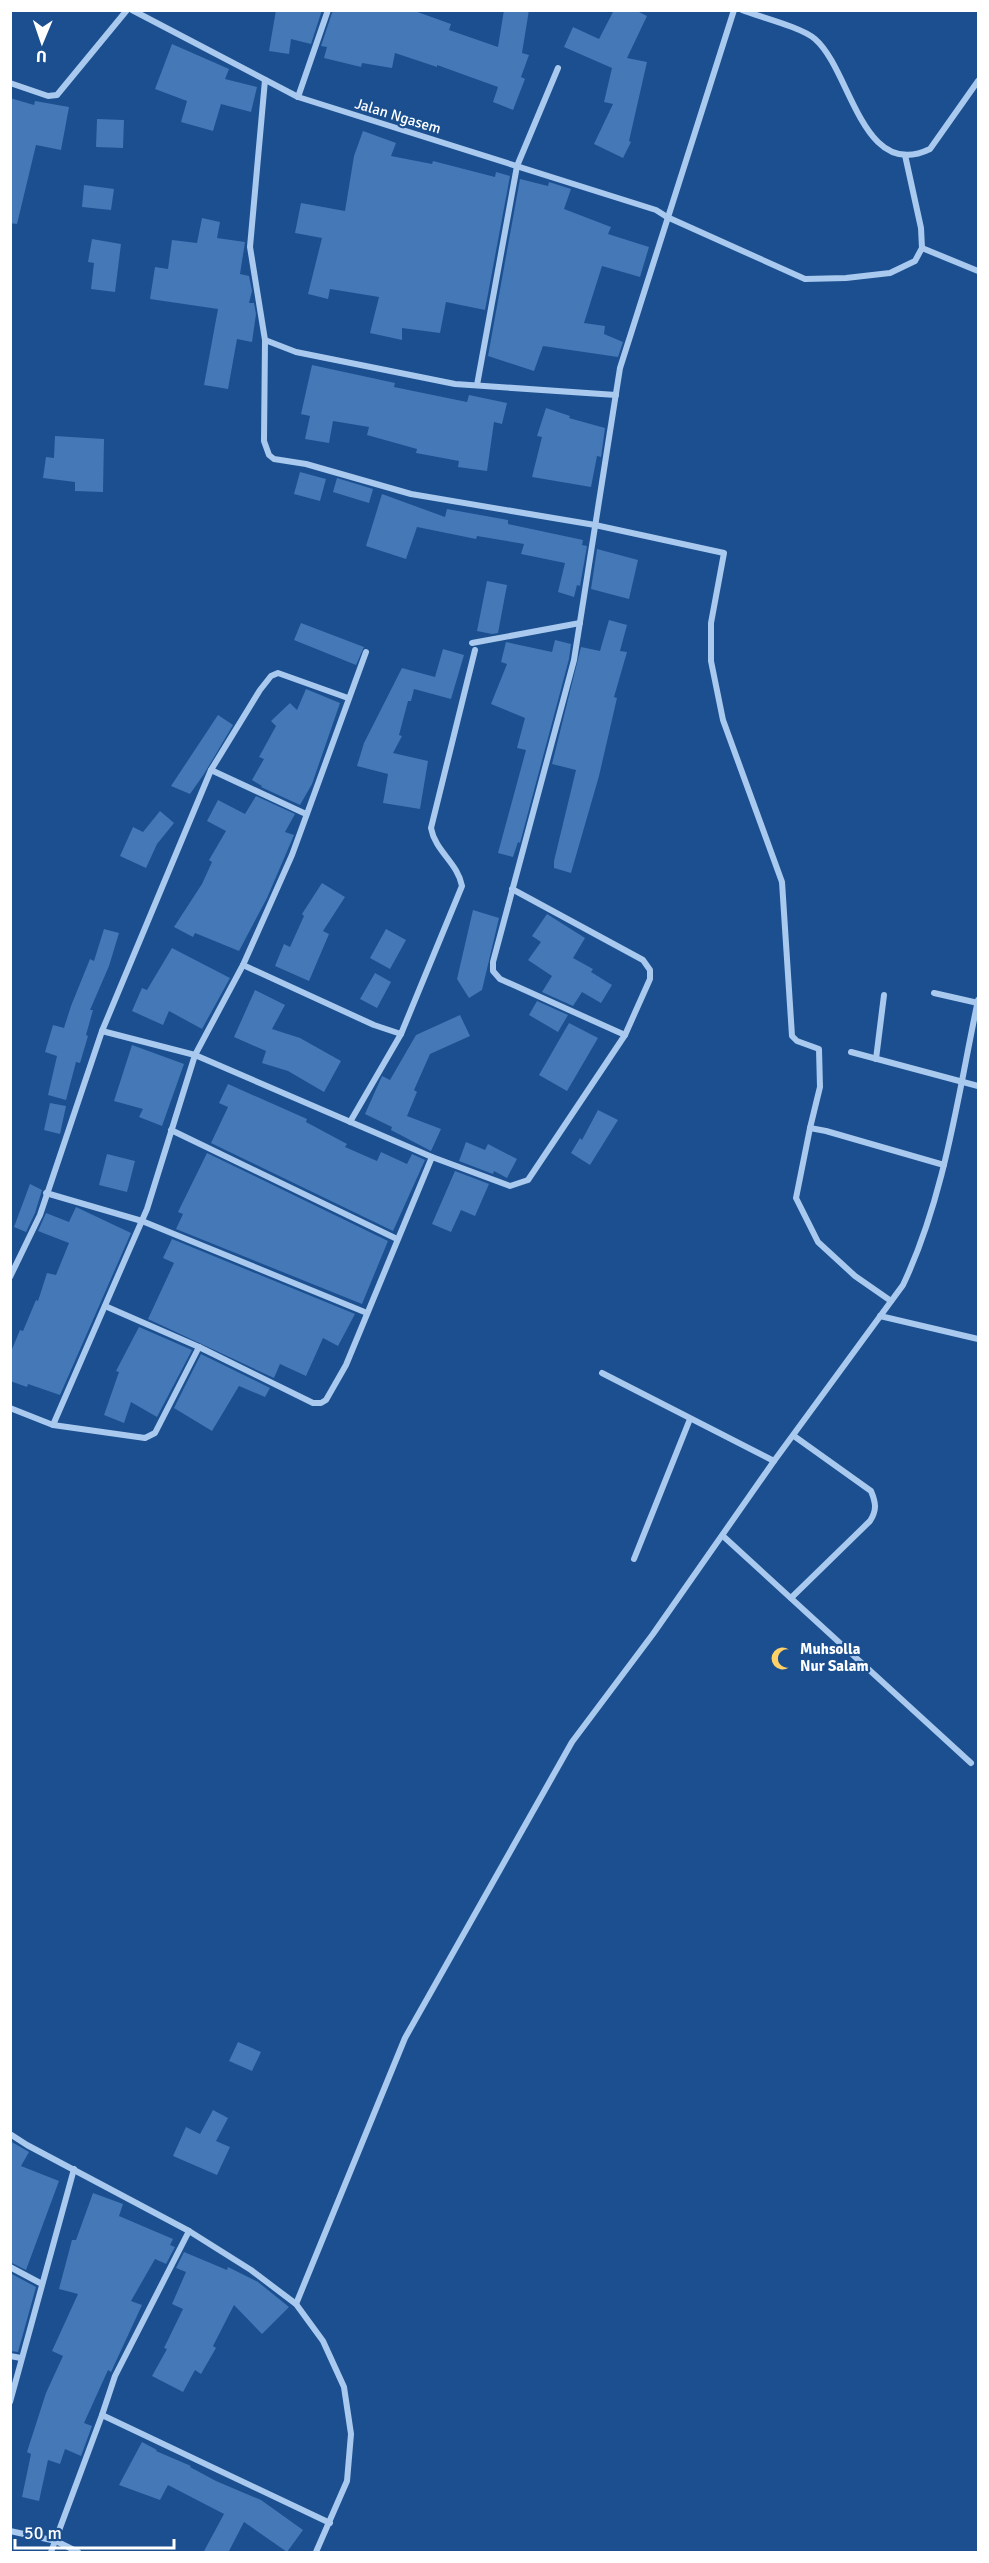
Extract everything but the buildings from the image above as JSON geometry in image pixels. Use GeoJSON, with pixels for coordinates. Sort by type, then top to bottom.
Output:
{"type":"FeatureCollection","features":[{"type":"Feature","properties":{"kind":"street"},"geometry":{"type":"LineString","coordinates":[[10,83],[48,96],[57,95],[127,10]]}},
{"type":"Feature","properties":{"kind":"street","name":"Jalan Ngasem"},"geometry":{"type":"LineString","coordinates":[[132,10],[298,97],[656,210],[805,279],[846,278],[890,273],[915,261],[922,248]]}},
{"type":"Feature","properties":{"kind":"street"},"geometry":{"type":"LineString","coordinates":[[298,97],[328,10]]}},
{"type":"Feature","properties":{"kind":"street"},"geometry":{"type":"LineString","coordinates":[[625,1035],[495,975],[493,962],[574,660],[620,368],[734,10]]}},
{"type":"Feature","properties":{"kind":"street"},"geometry":{"type":"LineString","coordinates":[[742,10],[814,38],[826,52],[857,114],[880,144],[892,153],[919,155],[930,149],[978,81]]}},
{"type":"Feature","properties":{"kind":"street"},"geometry":{"type":"LineString","coordinates":[[477,385],[517,166],[558,68]]}},
{"type":"Feature","properties":{"kind":"street"},"geometry":{"type":"LineString","coordinates":[[266,80],[250,247],[265,340],[264,441],[268,455],[274,459],[306,464],[411,494],[595,525],[724,553],[711,623],[711,661],[723,720],[782,882],[792,1036],[797,1041],[819,1049],[820,1087],[796,1198],[818,1242],[855,1276],[891,1301]]}},
{"type":"Feature","properties":{"kind":"street"},"geometry":{"type":"LineString","coordinates":[[904,155],[921,228],[922,248],[978,271]]}},
{"type":"Feature","properties":{"kind":"street"},"geometry":{"type":"LineString","coordinates":[[265,340],[296,352],[455,384],[616,395]]}},
{"type":"Feature","properties":{"kind":"street"},"geometry":{"type":"LineString","coordinates":[[350,1122],[401,1034],[462,886],[454,866],[433,841],[431,828],[474,646],[580,623]]}},
{"type":"Feature","properties":{"kind":"street"},"geometry":{"type":"LineString","coordinates":[[53,1425],[142,1221],[195,1054],[243,965],[291,855],[366,652]]}},
{"type":"Feature","properties":{"kind":"street"},"geometry":{"type":"LineString","coordinates":[[10,1277],[40,1215],[102,1031],[211,770],[260,690],[274,674],[278,673],[348,698]]}},
{"type":"Feature","properties":{"kind":"street"},"geometry":{"type":"LineString","coordinates":[[211,770],[306,814]]}},
{"type":"Feature","properties":{"kind":"street"},"geometry":{"type":"LineString","coordinates":[[102,1031],[195,1054],[432,1157],[501,1184],[510,1186],[528,1180],[625,1035],[650,979],[650,970],[643,960],[512,889]]}},
{"type":"Feature","properties":{"kind":"street"},"geometry":{"type":"LineString","coordinates":[[243,965],[374,1025],[401,1034]]}},
{"type":"Feature","properties":{"kind":"street"},"geometry":{"type":"LineString","coordinates":[[296,2304],[411,2028],[572,1742],[903,1285],[913,1263],[944,1165],[978,1002],[934,993]]}},
{"type":"Feature","properties":{"kind":"street"},"geometry":{"type":"LineString","coordinates":[[876,1059],[884,995]]}},
{"type":"Feature","properties":{"kind":"street"},"geometry":{"type":"LineString","coordinates":[[851,1052],[978,1086]]}},
{"type":"Feature","properties":{"kind":"street"},"geometry":{"type":"LineString","coordinates":[[810,1128],[944,1165]]}},
{"type":"Feature","properties":{"kind":"street"},"geometry":{"type":"LineString","coordinates":[[171,1130],[398,1239]]}},
{"type":"Feature","properties":{"kind":"street"},"geometry":{"type":"LineString","coordinates":[[105,1306],[321,1404],[336,1385],[432,1157]]}},
{"type":"Feature","properties":{"kind":"street"},"geometry":{"type":"LineString","coordinates":[[46,1192],[142,1221],[367,1313]]}},
{"type":"Feature","properties":{"kind":"street"},"geometry":{"type":"LineString","coordinates":[[880,1316],[978,1339]]}},
{"type":"Feature","properties":{"kind":"street"},"geometry":{"type":"LineString","coordinates":[[10,1408],[53,1425],[150,1437],[155,1433],[199,1347]]}},
{"type":"Feature","properties":{"kind":"street"},"geometry":{"type":"LineString","coordinates":[[602,1373],[774,1461]]}},
{"type":"Feature","properties":{"kind":"street"},"geometry":{"type":"LineString","coordinates":[[634,1559],[690,1419]]}},
{"type":"Feature","properties":{"kind":"street"},"geometry":{"type":"LineString","coordinates":[[791,1598],[870,1521],[876,1512],[876,1502],[871,1491],[794,1436]]}},
{"type":"Feature","properties":{"kind":"street"},"geometry":{"type":"LineString","coordinates":[[723,1536],[970,1763]]}},
{"type":"Feature","properties":{"kind":"street"},"geometry":{"type":"LineString","coordinates":[[10,2133],[27,2145],[189,2231],[251,2270],[296,2304],[323,2341],[344,2387],[351,2434],[347,2481],[316,2553]]}},
{"type":"Feature","properties":{"kind":"street"},"geometry":{"type":"LineString","coordinates":[[10,2402],[74,2169]]}},
{"type":"Feature","properties":{"kind":"street"},"geometry":{"type":"LineString","coordinates":[[51,2553],[114,2376],[189,2231]]}},
{"type":"Feature","properties":{"kind":"street"},"geometry":{"type":"LineString","coordinates":[[10,2267],[42,2284]]}},
{"type":"Feature","properties":{"kind":"street"},"geometry":{"type":"LineString","coordinates":[[10,2356],[21,2358]]}},
{"type":"Feature","properties":{"kind":"street"},"geometry":{"type":"LineString","coordinates":[[102,2415],[330,2523]]}},
{"type":"Feature","properties":{"kind":"street"},"geometry":{"type":"LineString","coordinates":[[10,2530],[56,2541],[78,2553]]}},
{"type":"Feature","properties":{"kind":"place","name":"Muhsolla Nur Salam"},"geometry":{"type":"Point","coordinates":[782,1658]}}]}
